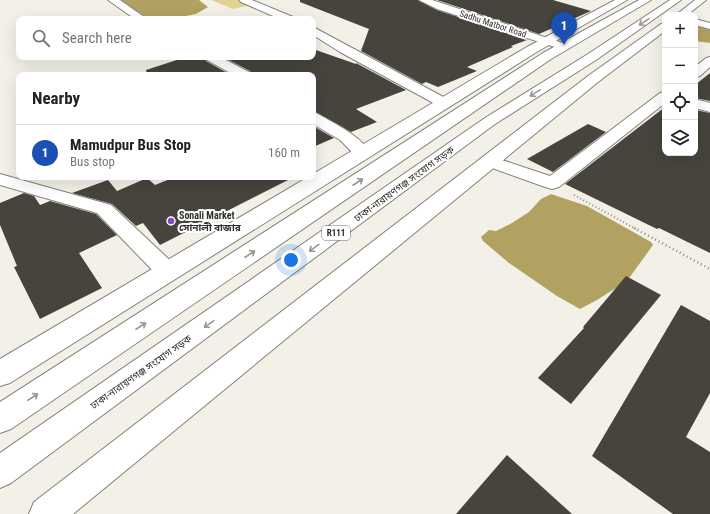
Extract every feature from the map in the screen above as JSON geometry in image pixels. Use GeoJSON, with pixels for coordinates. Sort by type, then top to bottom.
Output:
{"type":"FeatureCollection","features":[{"type":"Feature","properties":{"kind":"street"},"geometry":{"type":"LineString","coordinates":[[112,0],[137,16]]}},
{"type":"Feature","properties":{"kind":"street"},"geometry":{"type":"LineString","coordinates":[[244,0],[282,16]]}},
{"type":"Feature","properties":{"kind":"street","name":"Sadhu Matbor Road"},"geometry":{"type":"LineString","coordinates":[[424,0],[554,44]]}},
{"type":"Feature","properties":{"kind":"street"},"geometry":{"type":"LineString","coordinates":[[0,419],[554,44],[622,0]]}},
{"type":"Feature","properties":{"kind":"street"},"geometry":{"type":"LineString","coordinates":[[0,374],[444,103],[554,44],[646,0]]}},
{"type":"Feature","properties":{"kind":"street","name":"ঢাকা-নারায়ণগঞ্জ সংযোগ সড়ক"},"geometry":{"type":"LineString","coordinates":[[0,472],[490,121],[612,44],[676,0]]}},
{"type":"Feature","properties":{"kind":"street"},"geometry":{"type":"LineString","coordinates":[[684,12],[701,0]]}},
{"type":"Feature","properties":{"kind":"street"},"geometry":{"type":"LineString","coordinates":[[698,23],[710,26]]}},
{"type":"Feature","properties":{"kind":"street"},"geometry":{"type":"LineString","coordinates":[[46,514],[593,79],[662,28]]}},
{"type":"Feature","properties":{"kind":"street"},"geometry":{"type":"LineString","coordinates":[[316,32],[344,49],[444,103]]}},
{"type":"Feature","properties":{"kind":"street"},"geometry":{"type":"LineString","coordinates":[[612,44],[634,49]]}},
{"type":"Feature","properties":{"kind":"street"},"geometry":{"type":"LineString","coordinates":[[216,60],[238,72]]}},
{"type":"Feature","properties":{"kind":"street"},"geometry":{"type":"LineString","coordinates":[[698,70],[710,61]]}},
{"type":"Feature","properties":{"kind":"street"},"geometry":{"type":"LineString","coordinates":[[490,161],[552,183],[662,98]]}},
{"type":"Feature","properties":{"kind":"street"},"geometry":{"type":"LineString","coordinates":[[698,104],[710,108]]}},
{"type":"Feature","properties":{"kind":"street"},"geometry":{"type":"LineString","coordinates":[[316,119],[346,137],[363,153]]}},
{"type":"Feature","properties":{"kind":"street"},"geometry":{"type":"LineString","coordinates":[[0,179],[104,209],[168,272]]}},
{"type":"Feature","properties":{"kind":"path"},"geometry":{"type":"LineString","coordinates":[[552,183],[710,269]]}},
{"type":"Feature","properties":{"kind":"shaded area"},"geometry":{"type":"Polygon","coordinates":[[[119,0],[199,0],[208,7],[196,14],[186,16],[145,16],[119,0]]]}},
{"type":"Feature","properties":{"kind":"shaded area"},"geometry":{"type":"Polygon","coordinates":[[[211,0],[242,0],[250,5],[233,9],[211,0]]]}},
{"type":"Feature","properties":{"kind":"shaded area"},"geometry":{"type":"Polygon","coordinates":[[[698,27],[710,30],[710,43],[698,41],[698,27]]]}},
{"type":"Feature","properties":{"kind":"shaded area"},"geometry":{"type":"Polygon","coordinates":[[[551,194],[587,206],[651,242],[653,245],[627,281],[580,309],[557,296],[509,263],[483,241],[481,237],[489,230],[496,231],[512,223],[529,212],[541,199],[551,194]]]}},
{"type":"Feature","properties":{"kind":"building"},"geometry":{"type":"Polygon","coordinates":[[[300,0],[418,0],[437,10],[527,40],[467,67],[477,71],[438,87],[426,82],[422,84],[361,51],[369,29],[300,2],[300,0]]]}},
{"type":"Feature","properties":{"kind":"building"},"geometry":{"type":"Polygon","coordinates":[[[437,0],[553,0],[591,11],[539,34],[437,0]]]}},
{"type":"Feature","properties":{"kind":"building"},"geometry":{"type":"Polygon","coordinates":[[[316,50],[356,63],[406,90],[356,109],[377,122],[351,132],[316,113],[316,72],[250,71],[229,60],[316,60],[316,50]]]}},
{"type":"Feature","properties":{"kind":"building"},"geometry":{"type":"Polygon","coordinates":[[[177,60],[206,60],[226,72],[146,72],[146,70],[177,60]]]}},
{"type":"Feature","properties":{"kind":"building"},"geometry":{"type":"Polygon","coordinates":[[[710,73],[710,101],[698,99],[698,83],[710,73]]]}},
{"type":"Feature","properties":{"kind":"building"},"geometry":{"type":"Polygon","coordinates":[[[662,109],[662,156],[698,156],[698,111],[710,113],[710,253],[565,184],[662,109]]]}},
{"type":"Feature","properties":{"kind":"building"},"geometry":{"type":"Polygon","coordinates":[[[588,124],[606,132],[553,172],[527,159],[588,124]]]}},
{"type":"Feature","properties":{"kind":"building"},"geometry":{"type":"Polygon","coordinates":[[[316,128],[334,138],[316,146],[316,128]]]}},
{"type":"Feature","properties":{"kind":"building"},"geometry":{"type":"Polygon","coordinates":[[[108,180],[117,191],[142,180],[149,180],[155,185],[168,180],[288,180],[160,245],[143,223],[136,226],[112,204],[72,193],[108,180]]]}},
{"type":"Feature","properties":{"kind":"building"},"geometry":{"type":"Polygon","coordinates":[[[24,193],[34,196],[40,205],[50,201],[96,214],[117,235],[79,253],[102,288],[40,319],[14,267],[17,266],[0,225],[0,203],[24,193]]]}},
{"type":"Feature","properties":{"kind":"building"},"geometry":{"type":"Polygon","coordinates":[[[626,276],[661,295],[571,404],[538,378],[584,328],[583,327],[626,276]]]}},
{"type":"Feature","properties":{"kind":"building"},"geometry":{"type":"Polygon","coordinates":[[[681,305],[710,321],[710,393],[686,437],[710,452],[710,514],[673,514],[592,456],[681,305]]]}},
{"type":"Feature","properties":{"kind":"building"},"geometry":{"type":"Polygon","coordinates":[[[507,455],[572,514],[456,514],[507,455]]]}},
{"type":"Feature","properties":{"kind":"place","name":"Mamudpur Bus Stop"},"geometry":{"type":"Point","coordinates":[564,45]}},
{"type":"Feature","properties":{"kind":"place","name":"Sonali Market সোনালী বাজার"},"geometry":{"type":"Point","coordinates":[171,221]}}]}
